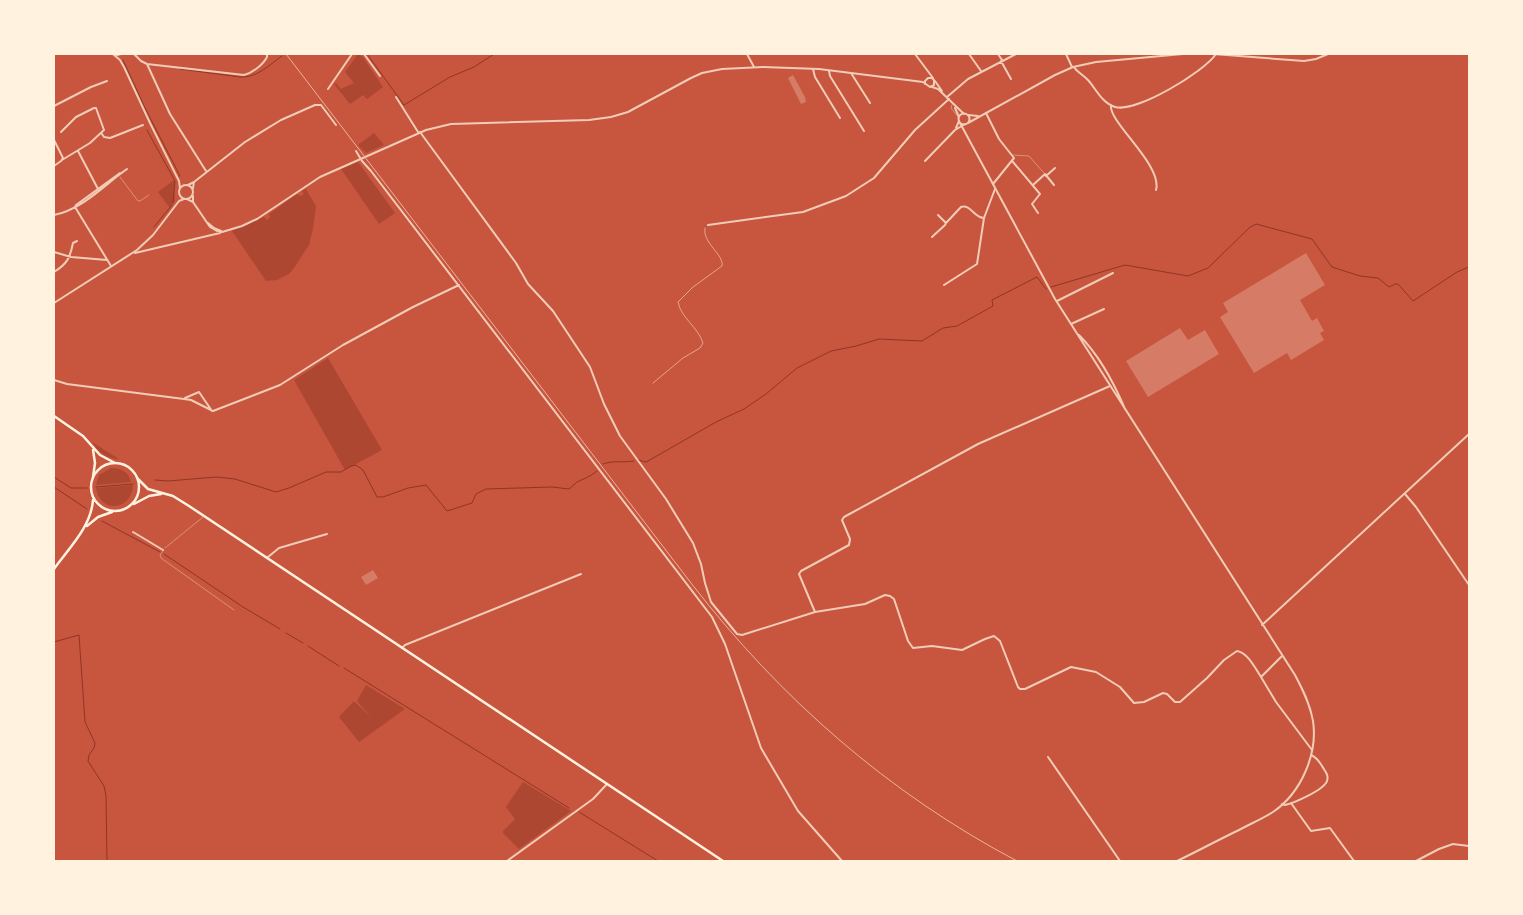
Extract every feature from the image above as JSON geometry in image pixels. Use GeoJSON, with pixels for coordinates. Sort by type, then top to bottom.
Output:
{"type":"FeatureCollection","features":[{"type":"Feature","properties":{"kind":"main road"},"geometry":{"type":"LineString","coordinates":[[54,416],[80,434],[102,456],[128,468],[148,489],[174,497],[204,516],[723,861]]}},
{"type":"Feature","properties":{"kind":"main road"},"geometry":{"type":"LineString","coordinates":[[54,569],[90,517],[93,498],[90,485],[95,462],[92,446]]}},
{"type":"Feature","properties":{"kind":"main road"},"geometry":{"type":"LineString","coordinates":[[93,476],[102,467],[115,463]]}},
{"type":"Feature","properties":{"kind":"main road"},"geometry":{"type":"LineString","coordinates":[[130,506],[138,495],[137,478]]}},
{"type":"Feature","properties":{"kind":"main road"},"geometry":{"type":"LineString","coordinates":[[82,531],[96,518],[122,510],[149,496],[165,494]]}},
{"type":"Feature","properties":{"kind":"main road"},"geometry":{"type":"LineString","coordinates":[[93,498],[102,508],[114,512]]}},
{"type":"Feature","properties":{"kind":"street"},"geometry":{"type":"LineString","coordinates":[[113,54],[121,54],[120,60]]}},
{"type":"Feature","properties":{"kind":"street"},"geometry":{"type":"LineString","coordinates":[[113,54],[120,60],[179,180],[179,201]]}},
{"type":"Feature","properties":{"kind":"street"},"geometry":{"type":"LineString","coordinates":[[134,54],[140,61],[147,64],[246,75],[264,62],[268,58],[267,54]]}},
{"type":"Feature","properties":{"kind":"street"},"geometry":{"type":"LineString","coordinates":[[328,90],[352,54]]}},
{"type":"Feature","properties":{"kind":"street"},"geometry":{"type":"LineString","coordinates":[[364,54],[380,76]]}},
{"type":"Feature","properties":{"kind":"street"},"geometry":{"type":"LineString","coordinates":[[747,54],[754,68]]}},
{"type":"Feature","properties":{"kind":"street"},"geometry":{"type":"LineString","coordinates":[[915,54],[947,97],[969,118],[965,124],[965,131],[992,185],[1056,302],[1095,363],[1112,385],[1128,414],[1303,690],[1308,703],[1313,725],[1311,755],[1301,779],[1282,804],[1265,816],[1178,861]]}},
{"type":"Feature","properties":{"kind":"street"},"geometry":{"type":"LineString","coordinates":[[968,54],[981,71]]}},
{"type":"Feature","properties":{"kind":"street"},"geometry":{"type":"LineString","coordinates":[[998,54],[1011,79]]}},
{"type":"Feature","properties":{"kind":"street"},"geometry":{"type":"LineString","coordinates":[[708,225],[803,212],[846,196],[874,178],[915,130],[947,97],[968,79],[1016,54]]}},
{"type":"Feature","properties":{"kind":"street"},"geometry":{"type":"LineString","coordinates":[[1066,54],[1073,67],[1087,79],[1105,101],[1121,108],[1141,103],[1181,83],[1211,60],[1214,54],[1305,61],[1328,54]]}},
{"type":"Feature","properties":{"kind":"street"},"geometry":{"type":"LineString","coordinates":[[925,161],[956,130],[965,124],[1073,67],[1096,62],[1183,54]]}},
{"type":"Feature","properties":{"kind":"street"},"geometry":{"type":"LineString","coordinates":[[147,64],[170,114],[206,171]]}},
{"type":"Feature","properties":{"kind":"street"},"geometry":{"type":"LineString","coordinates":[[926,68],[929,74],[926,84]]}},
{"type":"Feature","properties":{"kind":"street"},"geometry":{"type":"LineString","coordinates":[[130,254],[226,231],[254,220],[311,182],[419,132],[449,124],[589,120],[611,117],[634,109],[702,73],[722,69],[813,69],[918,81],[931,87],[936,87],[947,97]]}},
{"type":"Feature","properties":{"kind":"street"},"geometry":{"type":"LineString","coordinates":[[813,69],[815,77],[840,118]]}},
{"type":"Feature","properties":{"kind":"street"},"geometry":{"type":"LineString","coordinates":[[829,70],[830,76],[864,131]]}},
{"type":"Feature","properties":{"kind":"street"},"geometry":{"type":"LineString","coordinates":[[851,73],[870,103]]}},
{"type":"Feature","properties":{"kind":"street"},"geometry":{"type":"LineString","coordinates":[[918,81],[934,80]]}},
{"type":"Feature","properties":{"kind":"street"},"geometry":{"type":"LineString","coordinates":[[931,87],[934,84],[934,80]]}},
{"type":"Feature","properties":{"kind":"street"},"geometry":{"type":"LineString","coordinates":[[54,106],[107,81]]}},
{"type":"Feature","properties":{"kind":"street"},"geometry":{"type":"LineString","coordinates":[[396,97],[419,132],[516,264],[528,284],[553,311],[590,367],[605,407],[620,436],[666,499],[693,543],[701,564],[709,598],[736,633],[740,635],[815,612],[865,604],[883,596],[890,596],[894,599],[914,648],[935,646],[962,650],[985,638],[996,637],[1000,641],[1020,689],[1025,689],[1071,667],[1096,672],[1120,687],[1134,703],[1144,702],[1163,693],[1167,694],[1177,703],[1207,678],[1224,660],[1237,651],[1242,652],[1246,655],[1276,702],[1312,750]]}},
{"type":"Feature","properties":{"kind":"street"},"geometry":{"type":"LineString","coordinates":[[953,104],[959,120],[965,124]]}},
{"type":"Feature","properties":{"kind":"street"},"geometry":{"type":"LineString","coordinates":[[180,188],[194,182],[245,142],[281,120],[315,105],[321,105],[336,125]]}},
{"type":"Feature","properties":{"kind":"street"},"geometry":{"type":"LineString","coordinates":[[1111,105],[1112,112],[1156,176],[1158,182],[1156,190]]}},
{"type":"Feature","properties":{"kind":"street"},"geometry":{"type":"LineString","coordinates":[[54,166],[102,134],[104,130],[96,108],[94,108],[76,117],[61,132]]}},
{"type":"Feature","properties":{"kind":"street"},"geometry":{"type":"LineString","coordinates":[[986,113],[1000,141],[1014,158],[1013,162],[992,185]]}},
{"type":"Feature","properties":{"kind":"street"},"geometry":{"type":"LineString","coordinates":[[956,130],[959,120],[966,114],[980,116]]}},
{"type":"Feature","properties":{"kind":"street"},"geometry":{"type":"LineString","coordinates":[[965,124],[965,131]]}},
{"type":"Feature","properties":{"kind":"street"},"geometry":{"type":"LineString","coordinates":[[102,134],[104,137],[110,138],[143,125]]}},
{"type":"Feature","properties":{"kind":"street"},"geometry":{"type":"LineString","coordinates":[[54,140],[62,160]]}},
{"type":"Feature","properties":{"kind":"street"},"geometry":{"type":"LineString","coordinates":[[78,151],[98,190]]}},
{"type":"Feature","properties":{"kind":"street"},"geometry":{"type":"LineString","coordinates":[[356,151],[712,617],[724,644],[761,748],[798,811],[842,861]]}},
{"type":"Feature","properties":{"kind":"street"},"geometry":{"type":"LineString","coordinates":[[1013,162],[1040,194],[1032,204],[1038,213]]}},
{"type":"Feature","properties":{"kind":"street"},"geometry":{"type":"LineString","coordinates":[[54,215],[65,213],[75,207],[127,168]]}},
{"type":"Feature","properties":{"kind":"street"},"geometry":{"type":"LineString","coordinates":[[1033,185],[1055,168]]}},
{"type":"Feature","properties":{"kind":"street"},"geometry":{"type":"LineString","coordinates":[[98,190],[121,173]]}},
{"type":"Feature","properties":{"kind":"street"},"geometry":{"type":"LineString","coordinates":[[1045,175],[1054,185]]}},
{"type":"Feature","properties":{"kind":"street"},"geometry":{"type":"LineString","coordinates":[[179,180],[193,188]]}},
{"type":"Feature","properties":{"kind":"street"},"geometry":{"type":"LineString","coordinates":[[194,182],[193,202],[210,227],[218,232],[226,231]]}},
{"type":"Feature","properties":{"kind":"street"},"geometry":{"type":"LineString","coordinates":[[944,285],[977,264],[984,218],[995,189]]}},
{"type":"Feature","properties":{"kind":"street"},"geometry":{"type":"LineString","coordinates":[[179,194],[193,202]]}},
{"type":"Feature","properties":{"kind":"street"},"geometry":{"type":"LineString","coordinates":[[54,303],[146,242],[179,201],[192,196]]}},
{"type":"Feature","properties":{"kind":"street"},"geometry":{"type":"LineString","coordinates":[[932,237],[961,207],[967,206],[978,217],[984,218]]}},
{"type":"Feature","properties":{"kind":"street"},"geometry":{"type":"LineString","coordinates":[[75,207],[111,266]]}},
{"type":"Feature","properties":{"kind":"street"},"geometry":{"type":"LineString","coordinates":[[938,215],[946,223]]}},
{"type":"Feature","properties":{"kind":"street"},"geometry":{"type":"LineString","coordinates":[[204,217],[216,229],[226,231]]}},
{"type":"Feature","properties":{"kind":"street"},"geometry":{"type":"LineString","coordinates":[[206,236],[210,232],[210,227]]}},
{"type":"Feature","properties":{"kind":"street"},"geometry":{"type":"LineString","coordinates":[[54,272],[71,257],[73,243],[77,241]]}},
{"type":"Feature","properties":{"kind":"street"},"geometry":{"type":"LineString","coordinates":[[146,242],[147,247],[153,248]]}},
{"type":"Feature","properties":{"kind":"street"},"geometry":{"type":"LineString","coordinates":[[54,252],[71,257],[107,260]]}},
{"type":"Feature","properties":{"kind":"street"},"geometry":{"type":"LineString","coordinates":[[1056,302],[1113,273]]}},
{"type":"Feature","properties":{"kind":"street"},"geometry":{"type":"LineString","coordinates":[[54,380],[67,384],[191,400],[212,411],[280,385],[343,345],[413,307],[459,285]]}},
{"type":"Feature","properties":{"kind":"street"},"geometry":{"type":"LineString","coordinates":[[1071,324],[1104,309]]}},
{"type":"Feature","properties":{"kind":"street"},"geometry":{"type":"LineString","coordinates":[[815,612],[799,574],[801,571],[849,545],[850,539],[842,520],[844,517],[978,444],[1112,385]]}},
{"type":"Feature","properties":{"kind":"street"},"geometry":{"type":"LineString","coordinates":[[184,399],[199,392],[212,411]]}},
{"type":"Feature","properties":{"kind":"street"},"geometry":{"type":"LineString","coordinates":[[1262,625],[1469,434]]}},
{"type":"Feature","properties":{"kind":"street"},"geometry":{"type":"LineString","coordinates":[[1405,494],[1416,507],[1469,585]]}},
{"type":"Feature","properties":{"kind":"street"},"geometry":{"type":"LineString","coordinates":[[133,532],[163,550]]}},
{"type":"Feature","properties":{"kind":"street"},"geometry":{"type":"LineString","coordinates":[[268,558],[278,548],[327,534]]}},
{"type":"Feature","properties":{"kind":"street"},"geometry":{"type":"LineString","coordinates":[[402,648],[582,574]]}},
{"type":"Feature","properties":{"kind":"street"},"geometry":{"type":"LineString","coordinates":[[1261,677],[1282,656]]}},
{"type":"Feature","properties":{"kind":"street"},"geometry":{"type":"LineString","coordinates":[[1282,804],[1291,803],[1320,789],[1326,782],[1326,773],[1311,755]]}},
{"type":"Feature","properties":{"kind":"street"},"geometry":{"type":"LineString","coordinates":[[1048,757],[1120,861]]}},
{"type":"Feature","properties":{"kind":"street"},"geometry":{"type":"LineString","coordinates":[[507,861],[593,799],[607,784]]}},
{"type":"Feature","properties":{"kind":"street"},"geometry":{"type":"LineString","coordinates":[[1291,803],[1311,831],[1326,827],[1333,830],[1354,861]]}},
{"type":"Feature","properties":{"kind":"street"},"geometry":{"type":"LineString","coordinates":[[1416,861],[1439,848],[1453,844],[1469,846]]}},
{"type":"Feature","properties":{"kind":"lane"},"geometry":{"type":"LineString","coordinates":[[1013,155],[1029,156],[1045,175]]}},
{"type":"Feature","properties":{"kind":"lane"},"geometry":{"type":"LineString","coordinates":[[119,176],[138,201],[149,194]]}},
{"type":"Feature","properties":{"kind":"lane"},"geometry":{"type":"LineString","coordinates":[[204,516],[163,550],[160,555],[161,558],[234,610]]}},
{"type":"Feature","properties":{"kind":"path"},"geometry":{"type":"LineString","coordinates":[[652,383],[683,358],[700,348],[703,343],[701,336],[680,309],[678,302],[722,266],[722,260],[704,232],[708,225]]}},
{"type":"Feature","properties":{"kind":"shaded area"},"geometry":{"type":"Polygon","coordinates":[[[358,54],[363,57],[383,87],[367,99],[363,95],[350,104],[334,84],[336,83],[341,89],[354,83],[345,72],[358,54]]]}},
{"type":"Feature","properties":{"kind":"shaded area"},"geometry":{"type":"Polygon","coordinates":[[[374,133],[384,145],[366,153],[358,145],[374,133]]]}},
{"type":"Feature","properties":{"kind":"shaded area"},"geometry":{"type":"Polygon","coordinates":[[[358,162],[395,213],[379,224],[341,169],[358,162]]]}},
{"type":"Feature","properties":{"kind":"shaded area"},"geometry":{"type":"Polygon","coordinates":[[[174,180],[175,200],[170,208],[158,192],[174,180]]]}},
{"type":"Feature","properties":{"kind":"shaded area"},"geometry":{"type":"Polygon","coordinates":[[[306,189],[316,206],[309,245],[289,274],[277,280],[266,281],[232,231],[264,217],[267,220],[270,217],[269,214],[297,194],[300,196],[304,194],[302,191],[306,189]]]}},
{"type":"Feature","properties":{"kind":"shaded area"},"geometry":{"type":"Polygon","coordinates":[[[328,358],[382,450],[345,470],[294,380],[328,358]]]}},
{"type":"Feature","properties":{"kind":"shaded area"},"geometry":{"type":"Polygon","coordinates":[[[92,442],[119,459],[103,454],[92,442]]]}},
{"type":"Feature","properties":{"kind":"shaded area"},"geometry":{"type":"Polygon","coordinates":[[[111,468],[124,471],[131,482],[96,485],[99,475],[111,468]]]}},
{"type":"Feature","properties":{"kind":"shaded area"},"geometry":{"type":"Polygon","coordinates":[[[133,485],[127,500],[116,506],[103,502],[96,488],[133,485]]]}},
{"type":"Feature","properties":{"kind":"shaded area"},"geometry":{"type":"Polygon","coordinates":[[[366,685],[405,709],[359,742],[339,717],[355,702],[372,718],[357,701],[366,685]]]}},
{"type":"Feature","properties":{"kind":"shaded area"},"geometry":{"type":"Polygon","coordinates":[[[523,782],[571,811],[519,849],[503,831],[515,819],[506,807],[523,782]]]}},
{"type":"Feature","properties":{"kind":"building"},"geometry":{"type":"Polygon","coordinates":[[[793,75],[805,97],[806,102],[801,104],[788,78],[793,75]]]}},
{"type":"Feature","properties":{"kind":"building"},"geometry":{"type":"Polygon","coordinates":[[[1306,253],[1325,285],[1300,300],[1312,321],[1317,318],[1324,331],[1320,333],[1324,340],[1291,360],[1287,353],[1254,373],[1220,317],[1228,312],[1223,303],[1306,253]]]}},
{"type":"Feature","properties":{"kind":"building"},"geometry":{"type":"Polygon","coordinates":[[[1180,328],[1188,340],[1205,330],[1219,354],[1148,397],[1126,361],[1180,328]]]}},
{"type":"Feature","properties":{"kind":"building"},"geometry":{"type":"Polygon","coordinates":[[[373,570],[378,578],[366,585],[361,577],[373,570]]]}},
{"type":"Feature","properties":{"kind":"waterway"},"geometry":{"type":"LineString","coordinates":[[367,54],[404,105],[450,77],[474,67],[494,54]]}},
{"type":"Feature","properties":{"kind":"waterway"},"geometry":{"type":"LineString","coordinates":[[180,69],[246,77],[262,70],[282,56]]}},
{"type":"Feature","properties":{"kind":"waterway"},"geometry":{"type":"LineString","coordinates":[[123,60],[180,176]]}},
{"type":"Feature","properties":{"kind":"waterway"},"geometry":{"type":"LineString","coordinates":[[147,130],[175,181],[173,203]]}},
{"type":"Feature","properties":{"kind":"waterway"},"geometry":{"type":"LineString","coordinates":[[154,227],[172,205]]}},
{"type":"Feature","properties":{"kind":"waterway"},"geometry":{"type":"LineString","coordinates":[[1051,287],[1125,265],[1188,276],[1208,268],[1249,228],[1256,224],[1312,239],[1332,267],[1360,276],[1378,278],[1389,287],[1398,284],[1413,301],[1457,272],[1469,267]]}},
{"type":"Feature","properties":{"kind":"waterway"},"geometry":{"type":"LineString","coordinates":[[639,460],[648,461],[716,422],[744,409],[766,394],[797,368],[831,351],[879,339],[922,341],[943,328],[957,326],[993,306],[992,300],[1037,277],[1046,289]]}},
{"type":"Feature","properties":{"kind":"waterway"},"geometry":{"type":"LineString","coordinates":[[603,464],[634,461]]}},
{"type":"Feature","properties":{"kind":"waterway"},"geometry":{"type":"LineString","coordinates":[[155,480],[168,481],[216,477],[235,479],[276,492],[326,472],[341,472],[356,465],[363,470],[377,497],[426,485],[447,511],[472,503],[476,494],[486,489],[552,487],[569,489],[577,482],[597,471]]}},
{"type":"Feature","properties":{"kind":"waterway"},"geometry":{"type":"LineString","coordinates":[[54,477],[71,488],[87,488]]}},
{"type":"Feature","properties":{"kind":"waterway"},"geometry":{"type":"LineString","coordinates":[[96,487],[133,484]]}},
{"type":"Feature","properties":{"kind":"waterway"},"geometry":{"type":"LineString","coordinates":[[54,487],[87,509]]}},
{"type":"Feature","properties":{"kind":"waterway"},"geometry":{"type":"LineString","coordinates":[[102,521],[160,552]]}},
{"type":"Feature","properties":{"kind":"waterway"},"geometry":{"type":"LineString","coordinates":[[164,554],[243,607],[280,629]]}},
{"type":"Feature","properties":{"kind":"waterway"},"geometry":{"type":"LineString","coordinates":[[286,633],[303,643]]}},
{"type":"Feature","properties":{"kind":"waterway"},"geometry":{"type":"LineString","coordinates":[[54,642],[79,635],[85,722],[95,743],[88,761],[104,786],[106,796],[107,861]]}},
{"type":"Feature","properties":{"kind":"waterway"},"geometry":{"type":"LineString","coordinates":[[308,646],[339,666]]}},
{"type":"Feature","properties":{"kind":"waterway"},"geometry":{"type":"LineString","coordinates":[[344,668],[569,808]]}},
{"type":"Feature","properties":{"kind":"waterway"},"geometry":{"type":"LineString","coordinates":[[579,812],[658,861]]}},
{"type":"Feature","properties":{"kind":"railway"},"geometry":{"type":"LineString","coordinates":[[286,54],[691,583],[761,665],[799,704],[839,740],[881,773],[924,805],[1017,861]]}}]}
